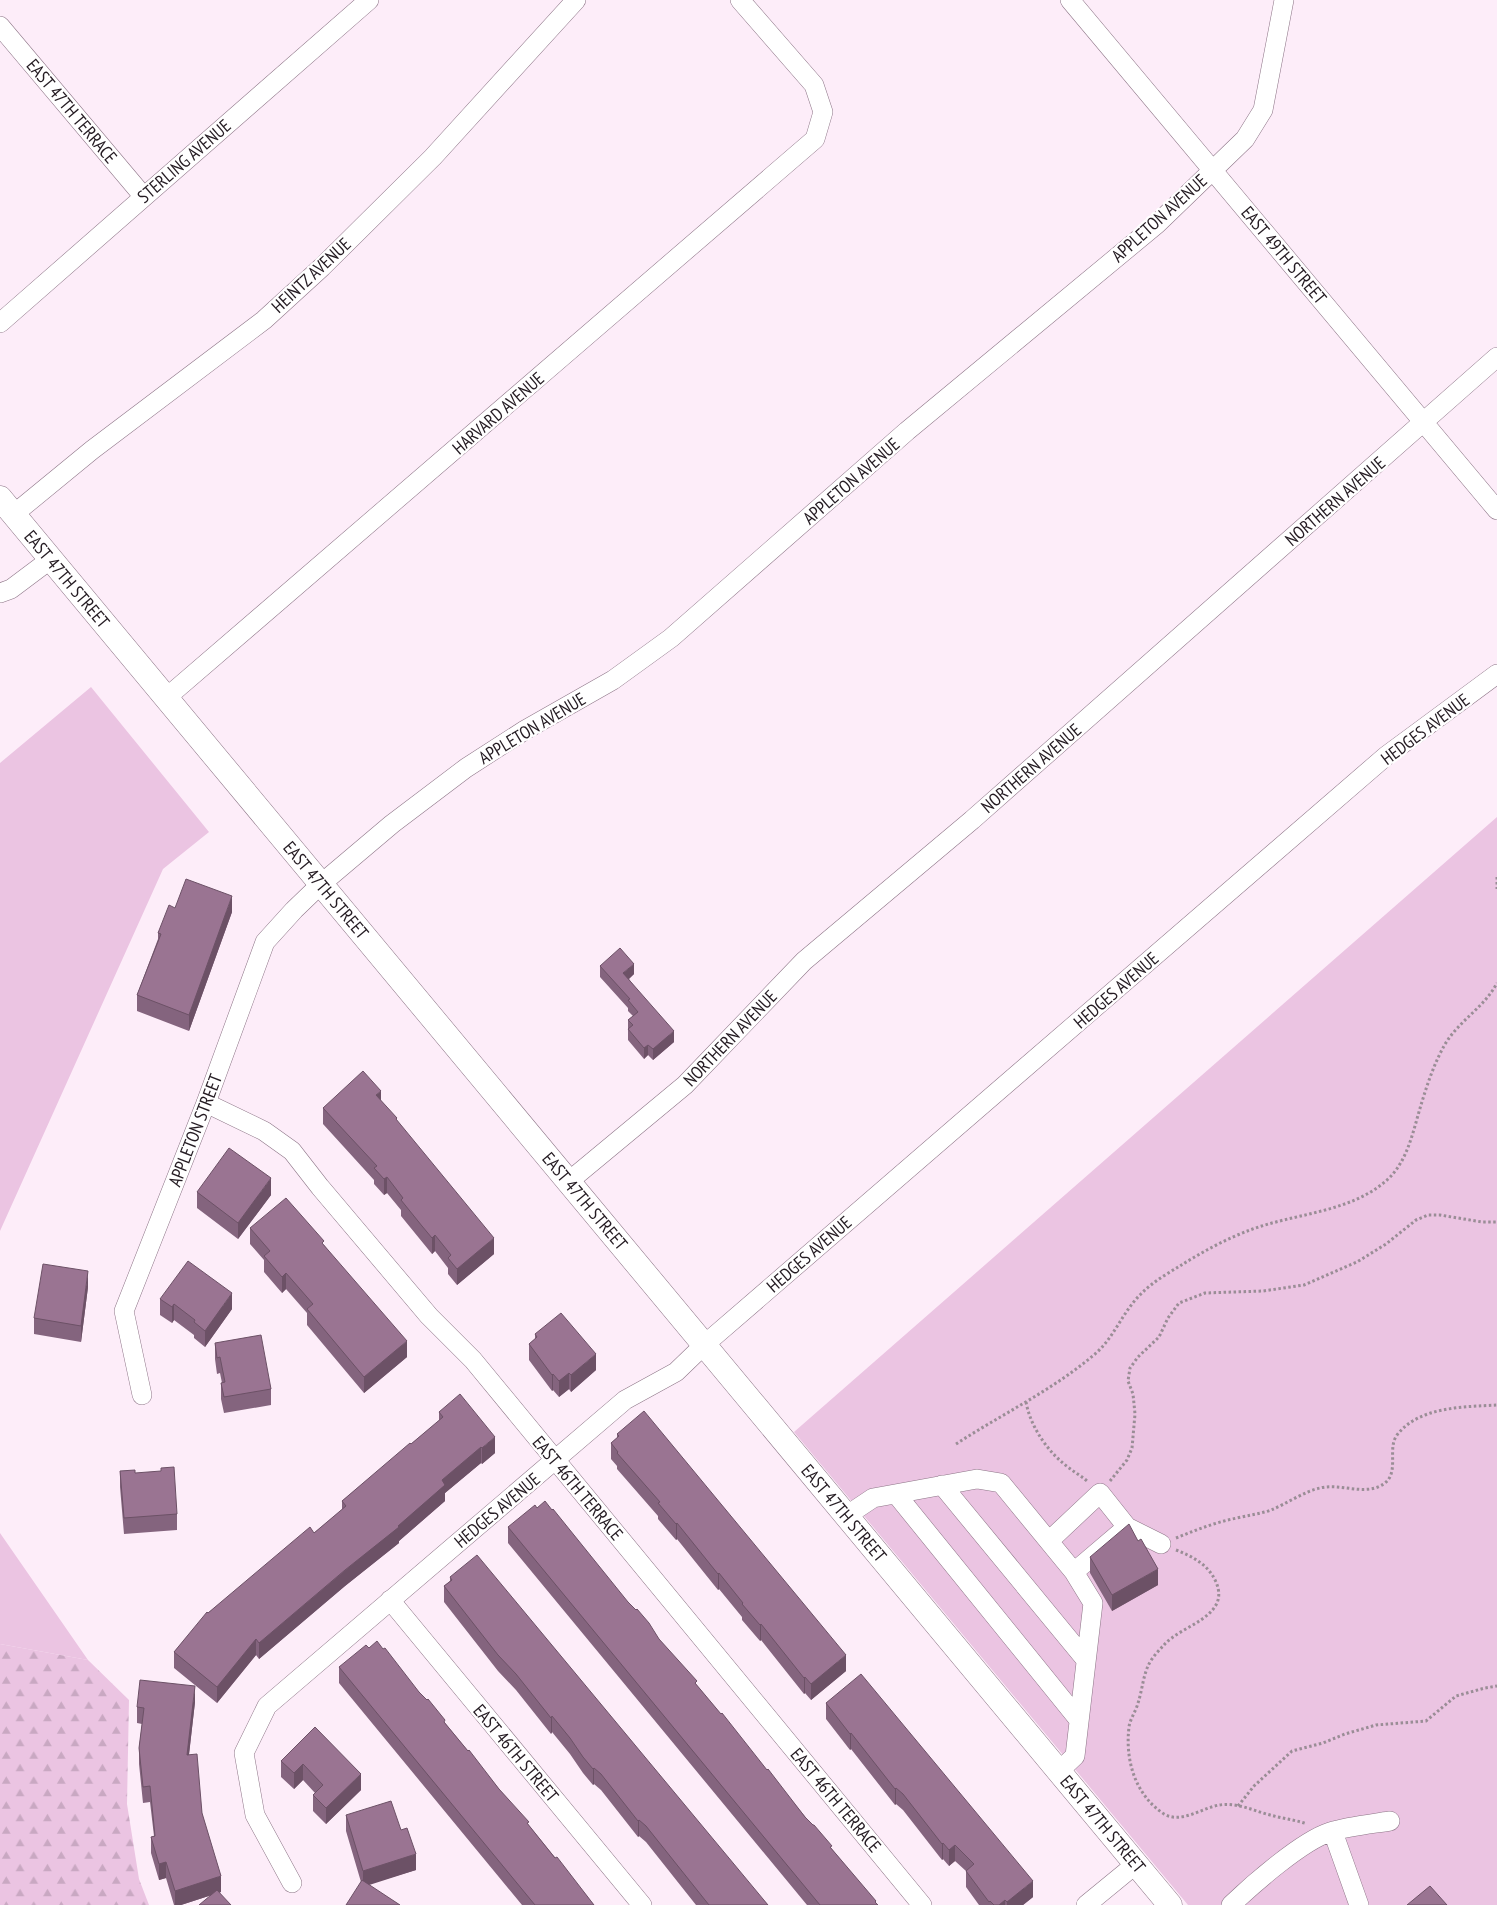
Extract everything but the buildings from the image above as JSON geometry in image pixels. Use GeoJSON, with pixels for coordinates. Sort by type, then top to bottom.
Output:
{"type":"FeatureCollection","features":[{"type":"Feature","properties":{"kind":"main road","name":"EAST 47TH STREET"},"geometry":{"type":"LineString","coordinates":[[7,506],[1170,1905]]}},
{"type":"Feature","properties":{"kind":"street","name":"HEINTZ AVENUE"},"geometry":{"type":"LineString","coordinates":[[7,506],[92,450],[264,320],[322,267],[434,157],[576,0]]}},
{"type":"Feature","properties":{"kind":"street","name":"HARVARD AVENUE"},"geometry":{"type":"LineString","coordinates":[[166,698],[815,139],[823,112],[814,85],[740,0]]}},
{"type":"Feature","properties":{"kind":"street","name":"EAST 49TH STREET"},"geometry":{"type":"LineString","coordinates":[[1070,0],[1497,510]]}},
{"type":"Feature","properties":{"kind":"street","name":"APPLETON AVENUE"},"geometry":{"type":"LineString","coordinates":[[321,884],[392,824],[466,768],[525,730],[613,680],[671,638],[906,432],[1157,224],[1245,138],[1263,110],[1284,0]]}},
{"type":"Feature","properties":{"kind":"street","name":"STERLING AVENUE"},"geometry":{"type":"LineString","coordinates":[[0,323],[360,3]]}},
{"type":"Feature","properties":{"kind":"street","name":"EAST 47TH TERRACE"},"geometry":{"type":"LineString","coordinates":[[0,26],[144,197]]}},
{"type":"Feature","properties":{"kind":"street","name":"NORTHERN AVENUE"},"geometry":{"type":"LineString","coordinates":[[568,1182],[685,1085],[804,961],[979,814],[1497,358]]}},
{"type":"Feature","properties":{"kind":"street"},"geometry":{"type":"LineString","coordinates":[[0,593],[11,589],[51,559]]}},
{"type":"Feature","properties":{"kind":"street","name":"HEDGES AVENUE"},"geometry":{"type":"LineString","coordinates":[[292,1883],[255,1816],[244,1753],[267,1706],[625,1400],[676,1372],[704,1345],[1386,756],[1497,674]]}},
{"type":"Feature","properties":{"kind":"street","name":"APPLETON STREET"},"geometry":{"type":"LineString","coordinates":[[142,1395],[124,1311],[206,1103],[265,942],[321,884]]}},
{"type":"Feature","properties":{"kind":"street","name":"EAST 46TH TERRACE"},"geometry":{"type":"LineString","coordinates":[[206,1103],[264,1131],[292,1151],[416,1301],[473,1360],[922,1905]]}},
{"type":"Feature","properties":{"kind":"street"},"geometry":{"type":"LineString","coordinates":[[846,1516],[873,1498],[977,1479],[1001,1483],[1074,1572],[1093,1603],[1075,1756],[1059,1771]]}},
{"type":"Feature","properties":{"kind":"street"},"geometry":{"type":"LineString","coordinates":[[942,1485],[1086,1660]]}},
{"type":"Feature","properties":{"kind":"street"},"geometry":{"type":"LineString","coordinates":[[1049,1541],[1100,1493],[1128,1528],[1161,1544]]}},
{"type":"Feature","properties":{"kind":"street"},"geometry":{"type":"LineString","coordinates":[[896,1494],[1079,1720]]}},
{"type":"Feature","properties":{"kind":"street"},"geometry":{"type":"LineString","coordinates":[[1074,1572],[1128,1528]]}},
{"type":"Feature","properties":{"kind":"street","name":"EAST 46TH STREET"},"geometry":{"type":"LineString","coordinates":[[390,1600],[642,1905]]}},
{"type":"Feature","properties":{"kind":"street"},"geometry":{"type":"LineString","coordinates":[[1232,1905],[1245,1892],[1303,1846],[1331,1832],[1390,1821]]}},
{"type":"Feature","properties":{"kind":"street"},"geometry":{"type":"LineString","coordinates":[[1331,1832],[1359,1905]]}},
{"type":"Feature","properties":{"kind":"street"},"geometry":{"type":"LineString","coordinates":[[1086,1905],[1136,1864]]}},
{"type":"Feature","properties":{"kind":"path"},"geometry":{"type":"LineString","coordinates":[[1497,877],[1497,889]]}},
{"type":"Feature","properties":{"kind":"path"},"geometry":{"type":"LineString","coordinates":[[956,1444],[992,1420],[1026,1402],[1095,1354],[1107,1343],[1142,1292],[1183,1264],[1250,1230],[1360,1197],[1388,1179],[1402,1162],[1412,1138],[1430,1076],[1445,1044],[1454,1031],[1485,1002],[1497,983]]}},
{"type":"Feature","properties":{"kind":"path"},"geometry":{"type":"LineString","coordinates":[[1026,1402],[1032,1422],[1048,1448],[1063,1464],[1084,1478],[1100,1493],[1127,1460],[1132,1448],[1135,1414],[1133,1394],[1128,1381],[1130,1368],[1138,1357],[1159,1337],[1168,1318],[1179,1303],[1205,1293],[1263,1291],[1304,1286],[1356,1262],[1380,1248],[1416,1220],[1428,1215],[1440,1215],[1482,1222],[1497,1222]]}},
{"type":"Feature","properties":{"kind":"path"},"geometry":{"type":"LineString","coordinates":[[1161,1544],[1207,1525],[1271,1510],[1320,1488],[1367,1489],[1381,1486],[1389,1478],[1393,1470],[1393,1444],[1397,1435],[1413,1421],[1453,1408],[1497,1405]]}},
{"type":"Feature","properties":{"kind":"path"},"geometry":{"type":"LineString","coordinates":[[1161,1544],[1196,1558],[1212,1573],[1219,1589],[1218,1602],[1208,1614],[1165,1643],[1148,1665],[1129,1726],[1128,1755],[1132,1771],[1141,1789],[1152,1804],[1166,1815],[1176,1817],[1196,1813],[1218,1805],[1238,1806],[1298,1821],[1331,1832]]}},
{"type":"Feature","properties":{"kind":"path"},"geometry":{"type":"LineString","coordinates":[[1238,1806],[1254,1786],[1292,1751],[1323,1744],[1345,1734],[1376,1725],[1426,1721],[1456,1696],[1497,1686]]}},
{"type":"Feature","properties":{"kind":"green space"},"geometry":{"type":"Polygon","coordinates":[[[91,687],[209,832],[163,869],[0,1231],[0,763],[91,687]]]}},
{"type":"Feature","properties":{"kind":"green space"},"geometry":{"type":"Polygon","coordinates":[[[1497,817],[1497,1905],[1188,1905],[794,1432],[1497,817]]]}},
{"type":"Feature","properties":{"kind":"green space"},"geometry":{"type":"Polygon","coordinates":[[[0,1533],[88,1660],[0,1644],[0,1533]]]}},
{"type":"Feature","properties":{"kind":"green space"},"geometry":{"type":"Polygon","coordinates":[[[0,1644],[88,1660],[129,1700],[127,1804],[139,1879],[149,1905],[0,1905],[0,1644]]]}}]}
